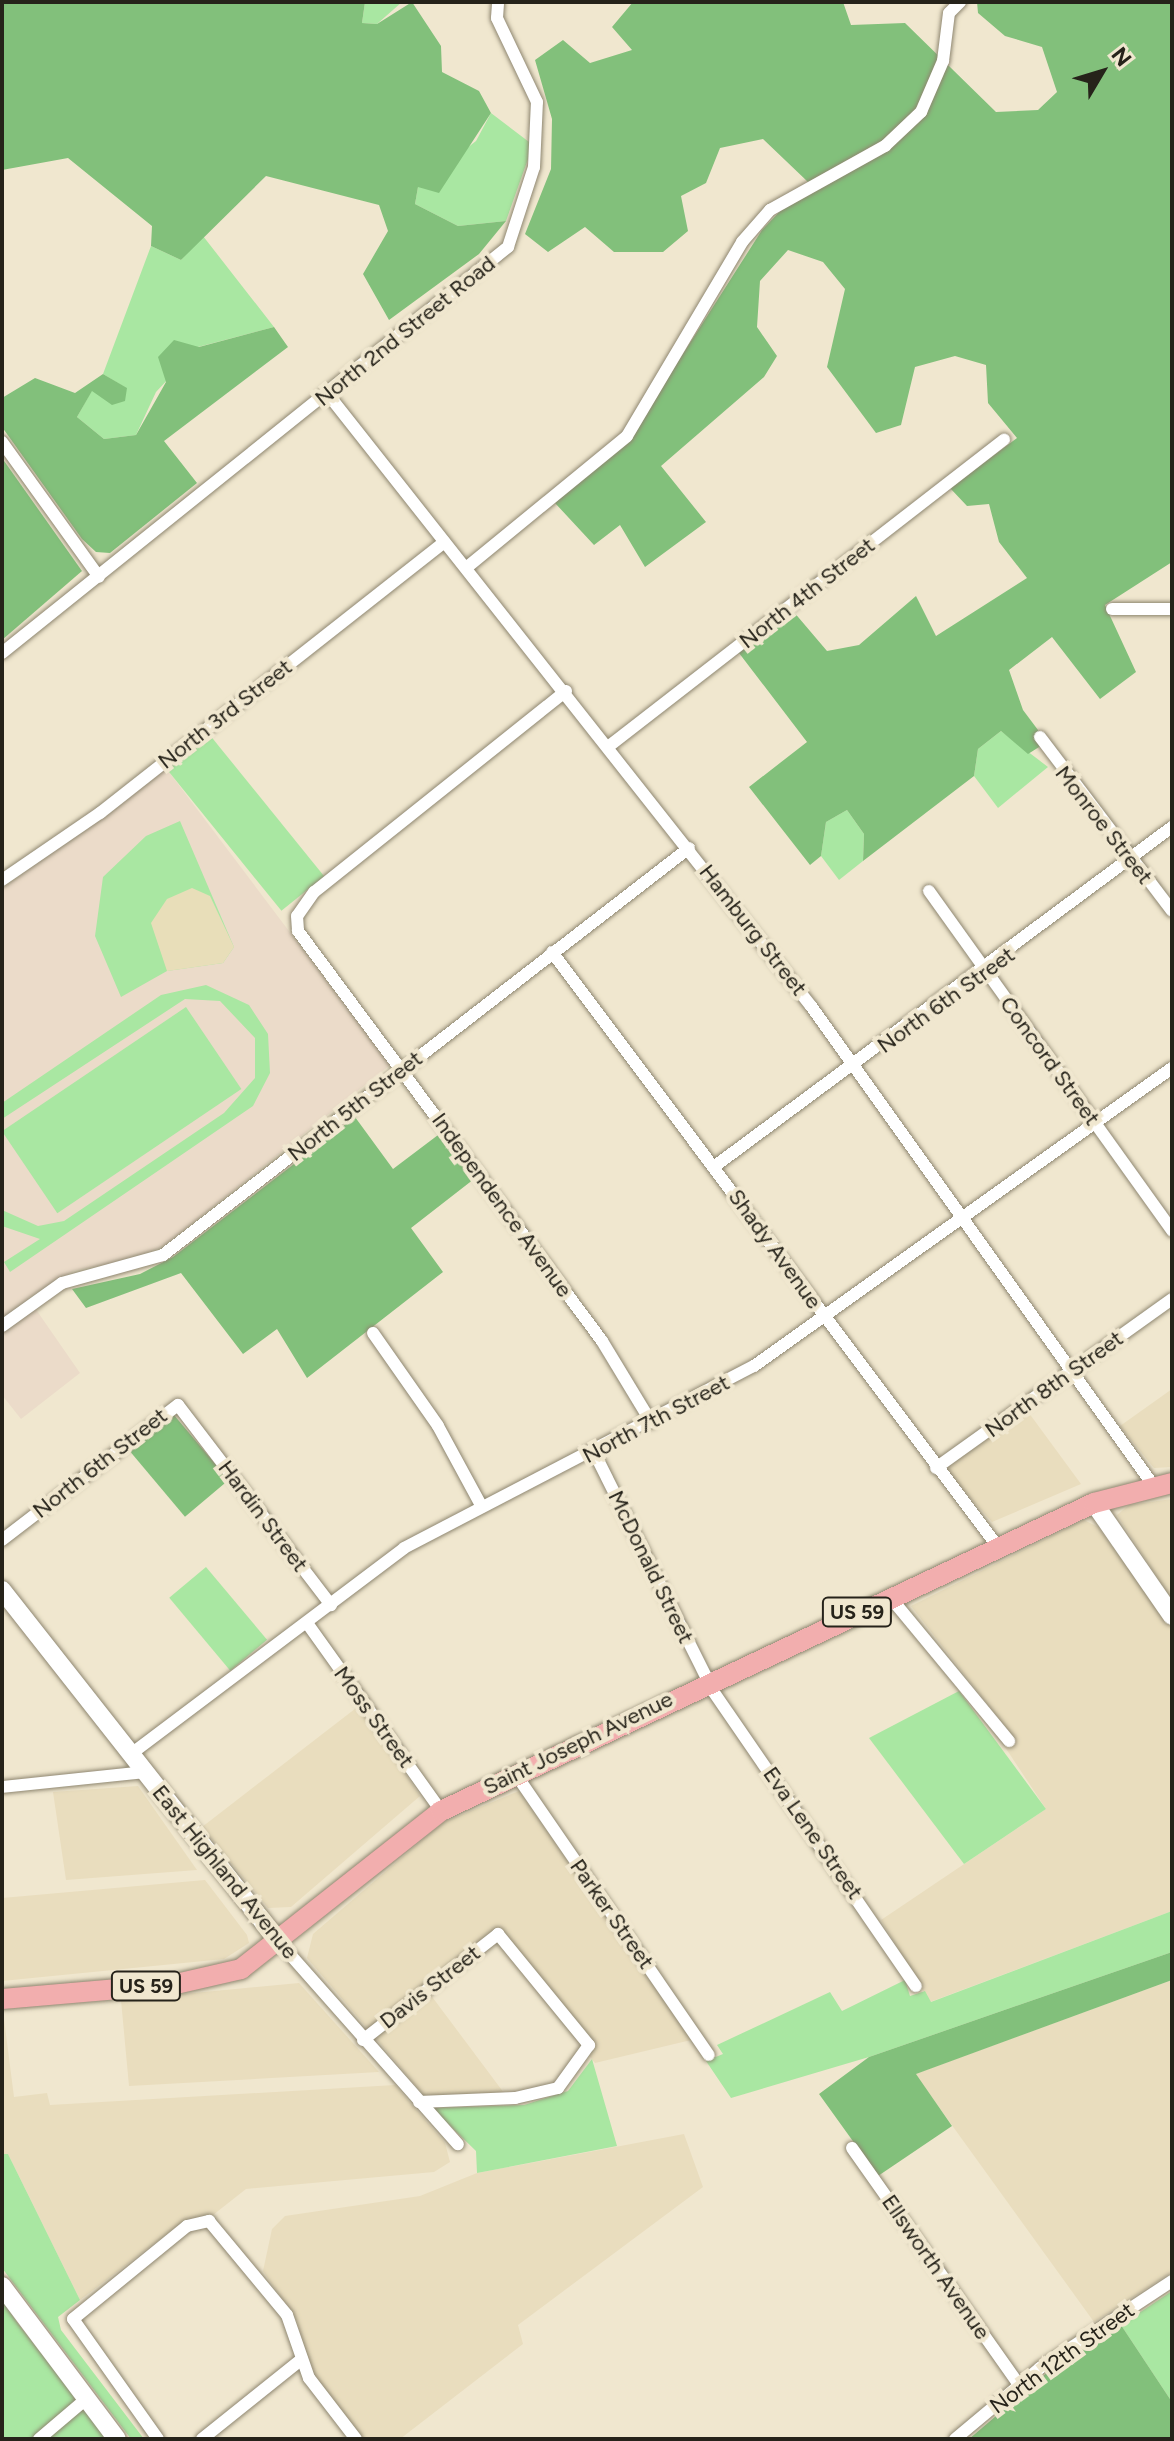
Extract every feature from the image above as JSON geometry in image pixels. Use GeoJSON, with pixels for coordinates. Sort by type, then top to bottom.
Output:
{"type":"FeatureCollection","features":[{"type":"Feature","properties":{"kind":"main road","name":"Saint Joseph Avenue"},"geometry":{"type":"LineString","coordinates":[[2,1999],[220,1976],[279,1942],[441,1811],[708,1681],[1094,1503],[1162,1484]]}},
{"type":"Feature","properties":{"kind":"street","name":"North 2nd Street Road"},"geometry":{"type":"LineString","coordinates":[[2,653],[495,260],[517,230],[534,167],[537,102],[497,18],[498,2]]}},
{"type":"Feature","properties":{"kind":"street"},"geometry":{"type":"LineString","coordinates":[[466,568],[627,436],[742,242],[770,210],[885,146],[921,112],[943,61],[949,13],[960,2]]}},
{"type":"Feature","properties":{"kind":"street","name":"Hamburg Street"},"geometry":{"type":"LineString","coordinates":[[327,393],[689,848],[854,1066],[1071,1371],[1162,1484]]}},
{"type":"Feature","properties":{"kind":"street","name":"North 4th Street"},"geometry":{"type":"LineString","coordinates":[[609,746],[1004,440]]}},
{"type":"Feature","properties":{"kind":"street"},"geometry":{"type":"LineString","coordinates":[[2,442],[99,577]]}},
{"type":"Feature","properties":{"kind":"street","name":"North 3rd Street"},"geometry":{"type":"LineString","coordinates":[[2,880],[100,813],[444,542]]}},
{"type":"Feature","properties":{"kind":"street"},"geometry":{"type":"LineString","coordinates":[[1112,609],[1172,609]]}},
{"type":"Feature","properties":{"kind":"street","name":"Independence Avenue"},"geometry":{"type":"LineString","coordinates":[[566,691],[302,904],[298,931],[602,1341],[651,1422]]}},
{"type":"Feature","properties":{"kind":"street","name":"Monroe Street"},"geometry":{"type":"LineString","coordinates":[[1040,737],[1172,911]]}},
{"type":"Feature","properties":{"kind":"street","name":"North 6th Street"},"geometry":{"type":"LineString","coordinates":[[715,1166],[984,972],[1172,827]]}},
{"type":"Feature","properties":{"kind":"street","name":"North 5th Street"},"geometry":{"type":"LineString","coordinates":[[2,1326],[62,1283],[163,1255],[689,848]]}},
{"type":"Feature","properties":{"kind":"street","name":"Concord Street"},"geometry":{"type":"LineString","coordinates":[[929,891],[1172,1231]]}},
{"type":"Feature","properties":{"kind":"street","name":"Shady Avenue"},"geometry":{"type":"LineString","coordinates":[[552,952],[998,1547]]}},
{"type":"Feature","properties":{"kind":"street","name":"North 7th Street"},"geometry":{"type":"LineString","coordinates":[[131,1754],[404,1548],[595,1454],[754,1366],[1172,1068]]}},
{"type":"Feature","properties":{"kind":"street","name":"North 8th Street"},"geometry":{"type":"LineString","coordinates":[[936,1468],[1172,1299]]}},
{"type":"Feature","properties":{"kind":"street"},"geometry":{"type":"LineString","coordinates":[[373,1333],[438,1426],[482,1507]]}},
{"type":"Feature","properties":{"kind":"street","name":"North 6th Street"},"geometry":{"type":"LineString","coordinates":[[2,1540],[150,1420],[178,1405],[194,1426]]}},
{"type":"Feature","properties":{"kind":"street","name":"Hardin Street"},"geometry":{"type":"LineString","coordinates":[[194,1426],[331,1605]]}},
{"type":"Feature","properties":{"kind":"street","name":"McDonald Street"},"geometry":{"type":"LineString","coordinates":[[595,1454],[708,1681]]}},
{"type":"Feature","properties":{"kind":"street"},"geometry":{"type":"LineString","coordinates":[[1094,1503],[1172,1616]]}},
{"type":"Feature","properties":{"kind":"street","name":"East Highland Avenue"},"geometry":{"type":"LineString","coordinates":[[2,1590],[279,1942],[458,2144]]}},
{"type":"Feature","properties":{"kind":"street"},"geometry":{"type":"LineString","coordinates":[[890,1597],[1009,1741]]}},
{"type":"Feature","properties":{"kind":"street","name":"Moss Street"},"geometry":{"type":"LineString","coordinates":[[307,1623],[441,1811]]}},
{"type":"Feature","properties":{"kind":"street","name":"Eva Lene Street"},"geometry":{"type":"LineString","coordinates":[[708,1681],[916,1986]]}},
{"type":"Feature","properties":{"kind":"street"},"geometry":{"type":"LineString","coordinates":[[2,1787],[144,1772]]}},
{"type":"Feature","properties":{"kind":"street","name":"Parker Street"},"geometry":{"type":"LineString","coordinates":[[515,1773],[709,2055]]}},
{"type":"Feature","properties":{"kind":"street","name":"Davis Street"},"geometry":{"type":"LineString","coordinates":[[363,2040],[498,1934],[589,2045],[558,2088],[419,2102]]}},
{"type":"Feature","properties":{"kind":"street","name":"Ellsworth Avenue"},"geometry":{"type":"LineString","coordinates":[[852,2148],[1019,2385]]}},
{"type":"Feature","properties":{"kind":"street"},"geometry":{"type":"LineString","coordinates":[[158,2439],[73,2319],[187,2226],[209,2221],[287,2315],[309,2378],[356,2439]]}},
{"type":"Feature","properties":{"kind":"street","name":"North 12th Street"},"geometry":{"type":"LineString","coordinates":[[955,2439],[1019,2385],[1172,2281]]}},
{"type":"Feature","properties":{"kind":"street"},"geometry":{"type":"LineString","coordinates":[[2,2286],[117,2439]]}},
{"type":"Feature","properties":{"kind":"street"},"geometry":{"type":"LineString","coordinates":[[202,2439],[302,2359]]}},
{"type":"Feature","properties":{"kind":"street"},"geometry":{"type":"LineString","coordinates":[[39,2439],[85,2400]]}},
{"type":"Feature","properties":{"kind":"shaded area"},"geometry":{"type":"Polygon","coordinates":[[[166,768],[390,1065],[165,1245],[134,1260],[75,1270],[28,1298],[80,1373],[21,1419],[2,1395],[2,889],[166,768]]]}},
{"type":"Feature","properties":{"kind":"shaded area"},"geometry":{"type":"Polygon","coordinates":[[[1172,1389],[1172,1467],[1154,1468],[1120,1426],[1172,1389]]]}},
{"type":"Feature","properties":{"kind":"shaded area"},"geometry":{"type":"Polygon","coordinates":[[[1026,1409],[1081,1484],[992,1522],[950,1475],[949,1463],[1026,1409]]]}},
{"type":"Feature","properties":{"kind":"shaded area"},"geometry":{"type":"Polygon","coordinates":[[[1172,1499],[1172,1600],[1117,1515],[1129,1505],[1172,1499]]]}},
{"type":"Feature","properties":{"kind":"shaded area"},"geometry":{"type":"Polygon","coordinates":[[[1084,1520],[1098,1527],[1172,1629],[1172,1911],[930,2002],[881,1920],[1046,1809],[1001,1741],[1010,1733],[911,1606],[1084,1520]]]}},
{"type":"Feature","properties":{"kind":"shaded area"},"geometry":{"type":"Polygon","coordinates":[[[360,1705],[420,1796],[291,1907],[268,1908],[202,1827],[360,1705]]]}},
{"type":"Feature","properties":{"kind":"shaded area"},"geometry":{"type":"Polygon","coordinates":[[[138,1786],[197,1870],[66,1880],[53,1792],[138,1786]]]}},
{"type":"Feature","properties":{"kind":"shaded area"},"geometry":{"type":"Polygon","coordinates":[[[519,1791],[691,2040],[595,2063],[491,1934],[368,2029],[307,1958],[313,1934],[442,1823],[519,1791]]]}},
{"type":"Feature","properties":{"kind":"shaded area"},"geometry":{"type":"Polygon","coordinates":[[[205,1880],[247,1935],[249,1943],[224,1959],[2,1981],[2,1898],[205,1880]]]}},
{"type":"Feature","properties":{"kind":"shaded area"},"geometry":{"type":"Polygon","coordinates":[[[1172,1980],[1172,2272],[1094,2322],[915,2074],[1172,1980]]]}},
{"type":"Feature","properties":{"kind":"shaded area"},"geometry":{"type":"Polygon","coordinates":[[[299,1983],[379,2072],[129,2086],[121,2000],[299,1983]]]}},
{"type":"Feature","properties":{"kind":"shaded area"},"geometry":{"type":"Polygon","coordinates":[[[430,1994],[504,2093],[426,2098],[375,2037],[430,1994]]]}},
{"type":"Feature","properties":{"kind":"shaded area"},"geometry":{"type":"Polygon","coordinates":[[[3,2011],[14,2097],[47,2093],[50,2105],[395,2085],[445,2143],[450,2162],[434,2172],[246,2189],[213,2215],[185,2220],[80,2300],[8,2154],[2,2154],[3,2011]]]}},
{"type":"Feature","properties":{"kind":"shaded area"},"geometry":{"type":"Polygon","coordinates":[[[684,2134],[703,2187],[518,2325],[523,2344],[400,2439],[362,2439],[311,2373],[297,2321],[263,2271],[272,2229],[285,2216],[420,2196],[477,2173],[684,2134]]]}},
{"type":"Feature","properties":{"kind":"green space"},"geometry":{"type":"Polygon","coordinates":[[[2,2],[365,2],[362,23],[377,24],[412,2],[441,46],[442,72],[479,91],[491,113],[439,193],[418,187],[415,204],[458,226],[506,221],[479,254],[389,320],[363,274],[388,231],[379,205],[266,176],[181,260],[151,246],[152,226],[68,158],[2,170],[2,2]]]}},
{"type":"Feature","properties":{"kind":"green space"},"geometry":{"type":"Polygon","coordinates":[[[365,2],[402,2],[377,24],[362,23],[365,2]]]}},
{"type":"Feature","properties":{"kind":"green space"},"geometry":{"type":"Polygon","coordinates":[[[633,2],[843,2],[851,25],[905,23],[996,112],[1038,110],[1057,92],[1042,47],[1005,36],[978,13],[977,2],[1172,2],[1172,562],[1105,605],[1136,672],[1100,699],[1052,637],[1009,670],[1023,710],[1047,742],[1028,754],[1001,731],[978,749],[974,776],[863,861],[864,834],[847,810],[826,822],[821,856],[810,865],[749,787],[807,742],[739,653],[793,611],[827,651],[859,645],[916,596],[936,636],[1027,578],[999,542],[989,504],[967,506],[950,488],[1017,438],[988,403],[986,365],[955,356],[915,367],[901,425],[876,433],[827,367],[845,289],[823,262],[788,250],[760,281],[757,327],[777,356],[764,377],[661,466],[706,522],[645,567],[620,525],[594,545],[555,503],[644,415],[762,230],[808,182],[763,139],[720,148],[706,183],[681,196],[688,231],[663,252],[614,252],[585,227],[548,252],[525,234],[551,169],[552,119],[535,60],[563,40],[590,63],[632,50],[612,27],[633,2]]]}},
{"type":"Feature","properties":{"kind":"green space"},"geometry":{"type":"Polygon","coordinates":[[[491,113],[533,145],[506,221],[458,226],[415,204],[418,187],[476,141],[491,113]]]}},
{"type":"Feature","properties":{"kind":"green space"},"geometry":{"type":"Polygon","coordinates":[[[203,236],[274,327],[198,347],[156,392],[136,435],[104,439],[77,417],[92,390],[126,388],[103,374],[151,246],[181,260],[203,236]]]}},
{"type":"Feature","properties":{"kind":"green space"},"geometry":{"type":"Polygon","coordinates":[[[274,327],[288,347],[164,441],[197,483],[110,553],[96,552],[82,539],[2,427],[2,398],[35,378],[75,393],[103,374],[127,388],[125,401],[112,405],[92,391],[77,417],[104,439],[136,435],[166,382],[158,357],[174,340],[199,347],[274,327]]]}},
{"type":"Feature","properties":{"kind":"green space"},"geometry":{"type":"Polygon","coordinates":[[[2,458],[82,571],[2,640],[2,458]]]}},
{"type":"Feature","properties":{"kind":"green space"},"geometry":{"type":"Polygon","coordinates":[[[1001,731],[1048,767],[998,808],[974,776],[978,749],[1001,731]]]}},
{"type":"Feature","properties":{"kind":"green space"},"geometry":{"type":"Polygon","coordinates":[[[209,734],[324,876],[281,911],[166,769],[209,734]]]}},
{"type":"Feature","properties":{"kind":"green space"},"geometry":{"type":"Polygon","coordinates":[[[847,810],[864,834],[863,861],[839,880],[821,856],[826,822],[847,810]]]}},
{"type":"Feature","properties":{"kind":"green space"},"geometry":{"type":"Polygon","coordinates":[[[180,821],[234,947],[223,963],[167,971],[121,997],[95,936],[103,877],[146,836],[180,821]]]}},
{"type":"Feature","properties":{"kind":"green space"},"geometry":{"type":"Polygon","coordinates":[[[206,985],[249,1005],[268,1034],[270,1073],[253,1106],[10,1272],[4,1262],[40,1239],[2,1226],[2,1210],[38,1226],[64,1221],[224,1113],[255,1078],[255,1038],[220,1001],[185,999],[2,1119],[2,1103],[161,995],[206,985]]]}},
{"type":"Feature","properties":{"kind":"green space"},"geometry":{"type":"Polygon","coordinates":[[[186,1007],[241,1089],[57,1213],[2,1131],[186,1007]]]}},
{"type":"Feature","properties":{"kind":"green space"},"geometry":{"type":"Polygon","coordinates":[[[355,1117],[393,1169],[442,1132],[474,1179],[411,1228],[443,1272],[307,1378],[277,1329],[243,1354],[181,1273],[86,1308],[72,1289],[140,1274],[173,1257],[355,1117]]]}},
{"type":"Feature","properties":{"kind":"green space"},"geometry":{"type":"Polygon","coordinates":[[[174,1415],[229,1480],[185,1517],[130,1452],[174,1415]]]}},
{"type":"Feature","properties":{"kind":"green space"},"geometry":{"type":"Polygon","coordinates":[[[206,1567],[267,1640],[230,1671],[169,1598],[206,1567]]]}},
{"type":"Feature","properties":{"kind":"green space"},"geometry":{"type":"Polygon","coordinates":[[[959,1691],[1046,1809],[964,1864],[869,1738],[959,1691]]]}},
{"type":"Feature","properties":{"kind":"green space"},"geometry":{"type":"Polygon","coordinates":[[[1172,1911],[1172,1952],[869,2057],[731,2098],[706,2061],[723,2054],[717,2045],[830,1992],[842,2011],[905,1980],[910,1996],[925,1991],[931,2002],[1172,1911]]]}},
{"type":"Feature","properties":{"kind":"green space"},"geometry":{"type":"Polygon","coordinates":[[[1172,1952],[1172,1980],[916,2074],[952,2126],[878,2176],[819,2094],[869,2057],[1172,1952]]]}},
{"type":"Feature","properties":{"kind":"green space"},"geometry":{"type":"Polygon","coordinates":[[[592,2059],[617,2146],[477,2173],[476,2151],[432,2108],[524,2105],[568,2091],[592,2059]]]}},
{"type":"Feature","properties":{"kind":"green space"},"geometry":{"type":"Polygon","coordinates":[[[2,2154],[8,2154],[80,2300],[58,2317],[61,2330],[144,2439],[131,2439],[2,2268],[2,2154]]]}},
{"type":"Feature","properties":{"kind":"green space"},"geometry":{"type":"Polygon","coordinates":[[[1172,2291],[1172,2402],[1121,2325],[1172,2291]]]}},
{"type":"Feature","properties":{"kind":"green space"},"geometry":{"type":"Polygon","coordinates":[[[2,2300],[16,2321],[108,2439],[2,2439],[2,2300]]]}},
{"type":"Feature","properties":{"kind":"green space"},"geometry":{"type":"Polygon","coordinates":[[[1121,2325],[1172,2402],[1172,2439],[969,2439],[1049,2371],[1121,2325]]]}},
{"type":"Feature","properties":{"kind":"sand"},"geometry":{"type":"Polygon","coordinates":[[[192,888],[210,896],[234,947],[223,963],[167,971],[151,923],[167,899],[192,888]]]}}]}
